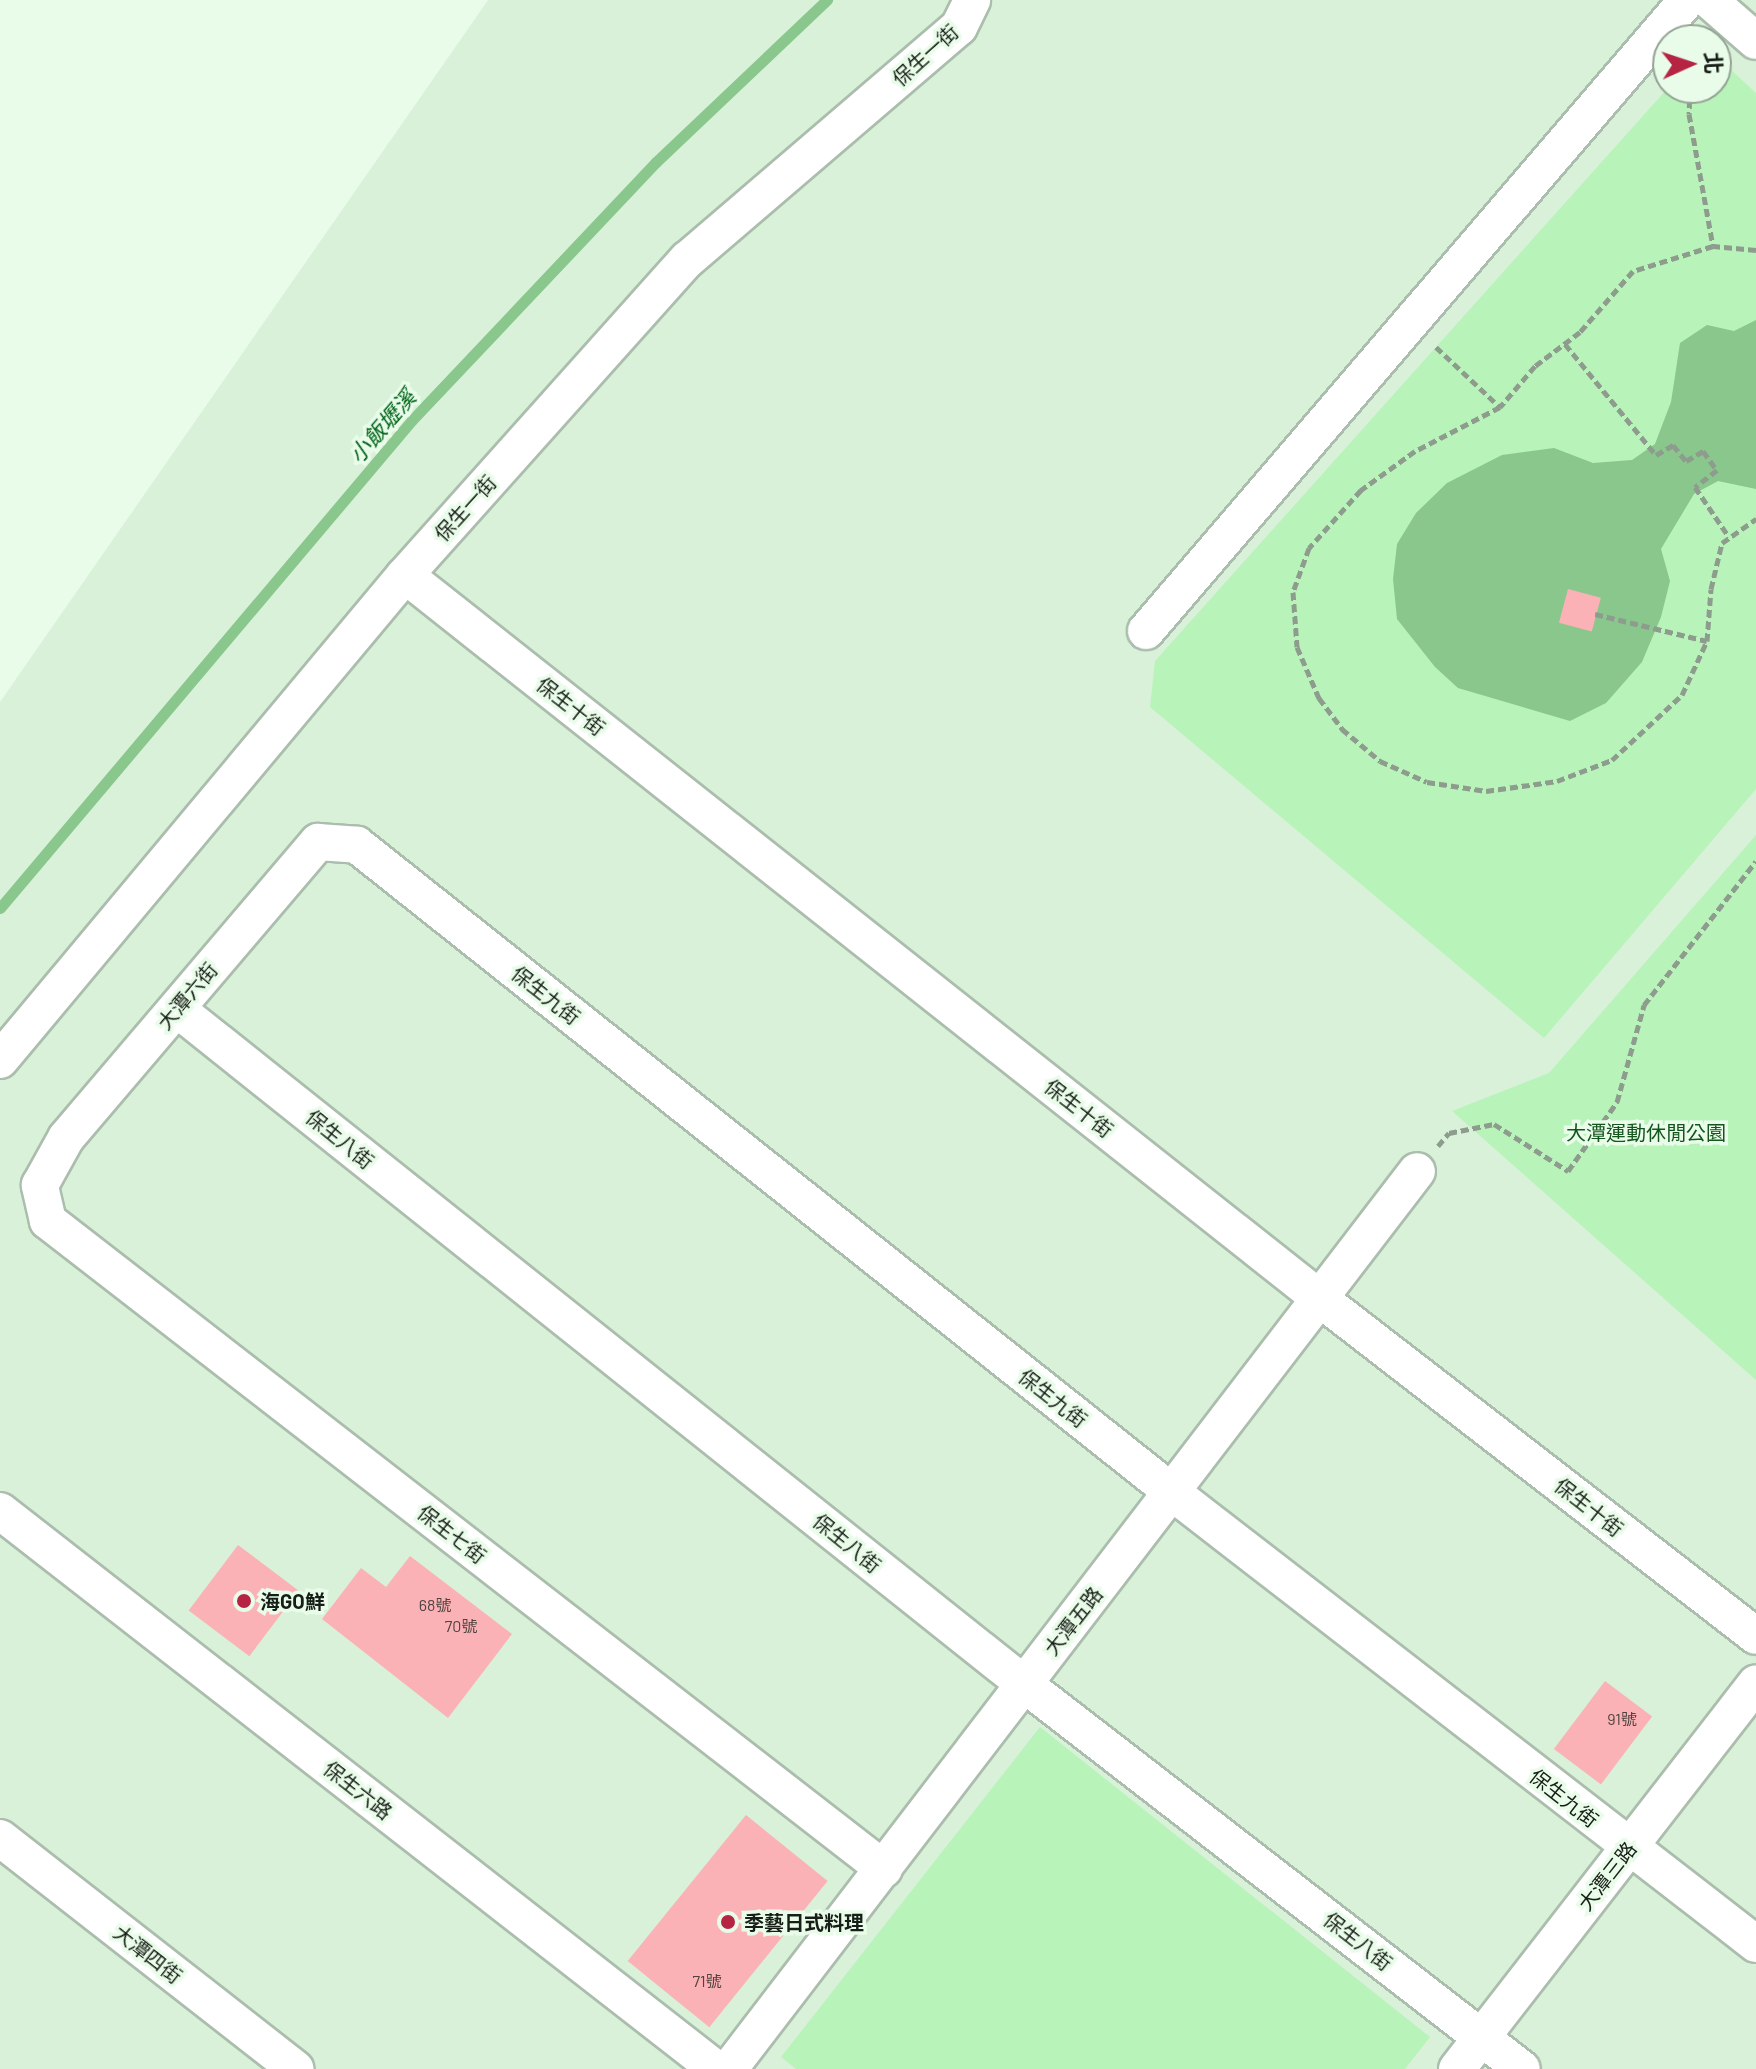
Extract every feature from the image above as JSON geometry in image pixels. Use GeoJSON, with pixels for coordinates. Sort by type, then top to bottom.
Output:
{"type":"FeatureCollection","features":[{"type":"Feature","properties":{"kind":"street","name":"保生一街"},"geometry":{"type":"LineString","coordinates":[[0,1060],[405,575],[687,260],[959,27],[972,0]]}},
{"type":"Feature","properties":{"kind":"street"},"geometry":{"type":"LineString","coordinates":[[1146,631],[1687,0]]}},
{"type":"Feature","properties":{"kind":"street"},"geometry":{"type":"LineString","coordinates":[[1709,0],[1756,41]]}},
{"type":"Feature","properties":{"kind":"street","name":"保生十街"},"geometry":{"type":"LineString","coordinates":[[405,575],[1319,1298],[1756,1636]]}},
{"type":"Feature","properties":{"kind":"street","name":"大潭六街"},"geometry":{"type":"LineString","coordinates":[[40,1185],[66,1138],[318,842],[357,845]]}},
{"type":"Feature","properties":{"kind":"street","name":"保生九街"},"geometry":{"type":"LineString","coordinates":[[357,845],[1173,1493],[1756,1944]]}},
{"type":"Feature","properties":{"kind":"street","name":"保生八街"},"geometry":{"type":"LineString","coordinates":[[177,1009],[1024,1684],[1522,2069]]}},
{"type":"Feature","properties":{"kind":"street","name":"大潭五路"},"geometry":{"type":"LineString","coordinates":[[729,2069],[1417,1171]]}},
{"type":"Feature","properties":{"kind":"street","name":"保生七街"},"geometry":{"type":"LineString","coordinates":[[40,1185],[48,1221],[884,1869]]}},
{"type":"Feature","properties":{"kind":"street","name":"保生六路"},"geometry":{"type":"LineString","coordinates":[[0,1511],[716,2069]]}},
{"type":"Feature","properties":{"kind":"street","name":"大潭三路"},"geometry":{"type":"LineString","coordinates":[[1457,2069],[1756,1683]]}},
{"type":"Feature","properties":{"kind":"street","name":"大潭四街"},"geometry":{"type":"LineString","coordinates":[[0,1838],[296,2069]]}},
{"type":"Feature","properties":{"kind":"path"},"geometry":{"type":"LineString","coordinates":[[1689,104],[1713,246]]}},
{"type":"Feature","properties":{"kind":"path"},"geometry":{"type":"LineString","coordinates":[[1756,250],[1713,246],[1633,271],[1580,332],[1535,366],[1500,407],[1415,451],[1361,490],[1309,548],[1293,592],[1297,647],[1319,698],[1342,729],[1380,761],[1427,782],[1486,791],[1557,781],[1612,760],[1682,695],[1707,641],[1711,589],[1722,543],[1756,519]]}},
{"type":"Feature","properties":{"kind":"path"},"geometry":{"type":"LineString","coordinates":[[1410,323],[1500,407]]}},
{"type":"Feature","properties":{"kind":"path"},"geometry":{"type":"LineString","coordinates":[[1565,344],[1656,455],[1673,445],[1686,461],[1703,451],[1717,470],[1695,487],[1729,537]]}},
{"type":"Feature","properties":{"kind":"path"},"geometry":{"type":"LineString","coordinates":[[1595,614],[1707,641]]}},
{"type":"Feature","properties":{"kind":"path"},"geometry":{"type":"LineString","coordinates":[[1417,1171],[1449,1133],[1494,1124],[1568,1171],[1617,1102],[1644,1005],[1756,861]]}},
{"type":"Feature","properties":{"kind":"shaded area"},"geometry":{"type":"Polygon","coordinates":[[[488,0],[1756,0],[1756,2069],[0,2069],[0,702],[488,0]]]}},
{"type":"Feature","properties":{"kind":"shaded area"},"geometry":{"type":"Polygon","coordinates":[[[1756,320],[1756,489],[1718,481],[1694,494],[1661,549],[1670,581],[1661,617],[1642,662],[1606,703],[1570,721],[1458,688],[1435,667],[1397,619],[1393,579],[1397,544],[1416,513],[1447,483],[1502,455],[1554,448],[1593,463],[1632,460],[1655,444],[1671,402],[1680,343],[1707,325],[1734,331],[1756,320]]]}},
{"type":"Feature","properties":{"kind":"green space"},"geometry":{"type":"Polygon","coordinates":[[[1732,71],[1756,93],[1756,789],[1544,1038],[1150,707],[1155,661],[1654,104],[1732,104],[1732,71]]]}},
{"type":"Feature","properties":{"kind":"green space","name":"大潭運動休閒公園"},"geometry":{"type":"Polygon","coordinates":[[[1756,835],[1756,1380],[1452,1111],[1549,1073],[1756,835]]]}},
{"type":"Feature","properties":{"kind":"green space"},"geometry":{"type":"Polygon","coordinates":[[[1040,1727],[1430,2037],[1405,2069],[796,2069],[781,2057],[1040,1727]]]}},
{"type":"Feature","properties":{"kind":"building"},"geometry":{"type":"Polygon","coordinates":[[[1568,589],[1601,598],[1592,632],[1559,623],[1568,589]]]}},
{"type":"Feature","properties":{"kind":"building","name":"海GO鮮"},"geometry":{"type":"Polygon","coordinates":[[[238,1545],[299,1591],[249,1656],[189,1610],[238,1545]]]}},
{"type":"Feature","properties":{"kind":"building"},"geometry":{"type":"Polygon","coordinates":[[[410,1556],[512,1634],[448,1718],[322,1619],[361,1568],[386,1587],[410,1556]]]}},
{"type":"Feature","properties":{"kind":"building"},"geometry":{"type":"Polygon","coordinates":[[[1605,1681],[1652,1717],[1601,1784],[1554,1749],[1605,1681]]]}},
{"type":"Feature","properties":{"kind":"building","name":"季藝日式料理"},"geometry":{"type":"Polygon","coordinates":[[[746,1815],[828,1881],[709,2027],[628,1961],[746,1815]]]}},
{"type":"Feature","properties":{"kind":"waterway","name":"小飯壢溪"},"geometry":{"type":"LineString","coordinates":[[0,908],[412,420],[656,162],[827,0]]}},
{"type":"Feature","properties":{"kind":"place","name":"海GO鮮"},"geometry":{"type":"Point","coordinates":[244,1601]}},
{"type":"Feature","properties":{"kind":"place","name":"季藝日式料理"},"geometry":{"type":"Point","coordinates":[728,1922]}}]}
